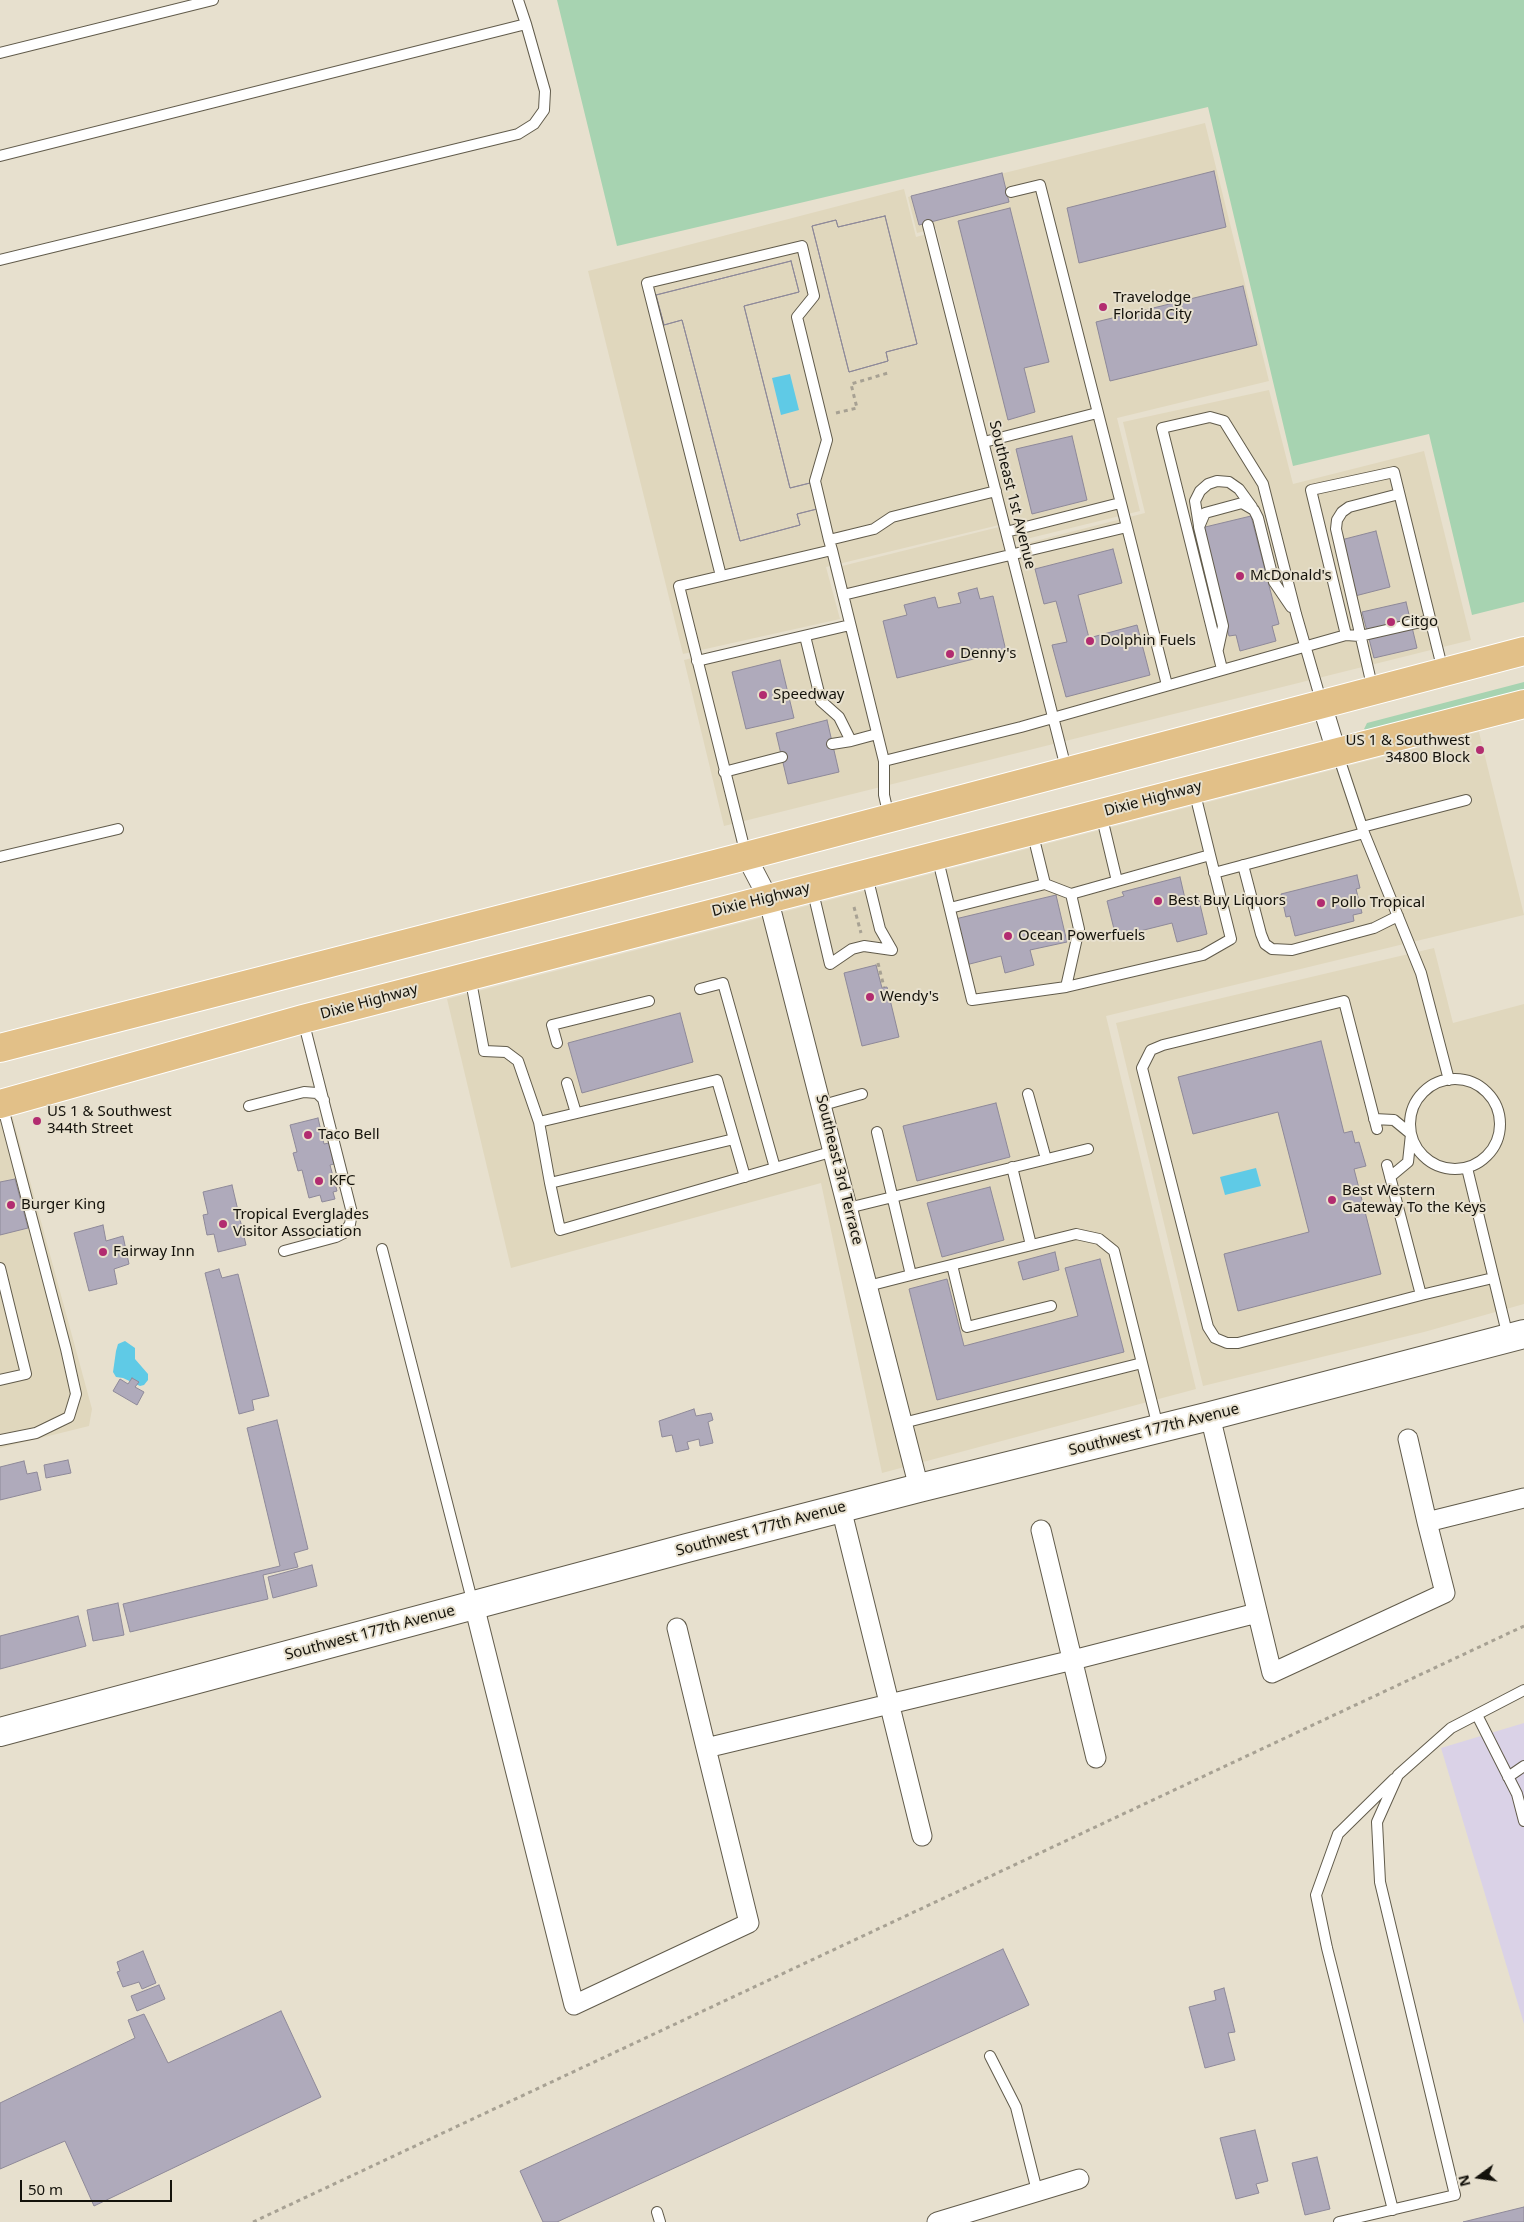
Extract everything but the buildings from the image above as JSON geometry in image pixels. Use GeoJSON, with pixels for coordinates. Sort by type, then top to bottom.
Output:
{"type":"FeatureCollection","features":[{"type":"Feature","properties":{"kind":"highway"},"geometry":{"type":"LineString","coordinates":[[0,1048],[1067,773],[1524,652]]}},
{"type":"Feature","properties":{"kind":"highway","name":"Dixie Highway"},"geometry":{"type":"LineString","coordinates":[[1,1103],[303,1019],[470,975],[1524,704]]}},
{"type":"Feature","properties":{"kind":"main road","name":"Southwest 177th Avenue"},"geometry":{"type":"LineString","coordinates":[[0,1732],[841,1508],[1159,1429],[1516,1336]]}},
{"type":"Feature","properties":{"kind":"street"},"geometry":{"type":"LineString","coordinates":[[1322,705],[1336,751]]}},
{"type":"Feature","properties":{"kind":"street","name":"Southeast 3rd Terrace"},"geometry":{"type":"LineString","coordinates":[[746,856],[768,898],[823,1105],[920,1488]]}},
{"type":"Feature","properties":{"kind":"street"},"geometry":{"type":"LineString","coordinates":[[1210,1416],[1272,1674],[1445,1593],[1408,1439]]}},
{"type":"Feature","properties":{"kind":"street"},"geometry":{"type":"LineString","coordinates":[[1427,1522],[1524,1498]]}},
{"type":"Feature","properties":{"kind":"street"},"geometry":{"type":"LineString","coordinates":[[841,1508],[922,1836]]}},
{"type":"Feature","properties":{"kind":"street"},"geometry":{"type":"LineString","coordinates":[[1041,1530],[1096,1758]]}},
{"type":"Feature","properties":{"kind":"street"},"geometry":{"type":"LineString","coordinates":[[474,1605],[574,2005],[749,1923],[677,1628]]}},
{"type":"Feature","properties":{"kind":"street"},"geometry":{"type":"LineString","coordinates":[[706,1748],[1073,1660],[1257,1613]]}},
{"type":"Feature","properties":{"kind":"street"},"geometry":{"type":"LineString","coordinates":[[937,2222],[1079,2179]]}},
{"type":"Feature","properties":{"kind":"lane"},"geometry":{"type":"LineString","coordinates":[[0,53],[213,0]]}},
{"type":"Feature","properties":{"kind":"lane"},"geometry":{"type":"LineString","coordinates":[[0,260],[518,134],[534,124],[544,110],[545,91],[518,0]]}},
{"type":"Feature","properties":{"kind":"lane"},"geometry":{"type":"LineString","coordinates":[[0,156],[526,24]]}},
{"type":"Feature","properties":{"kind":"lane"},"geometry":{"type":"LineString","coordinates":[[1011,192],[1040,185],[1167,685]]}},
{"type":"Feature","properties":{"kind":"lane","name":"Southeast 1st Avenue"},"geometry":{"type":"LineString","coordinates":[[928,225],[1067,773]]}},
{"type":"Feature","properties":{"kind":"lane"},"geometry":{"type":"LineString","coordinates":[[721,576],[647,283],[802,246],[814,296],[797,317],[827,440],[815,481],[884,761],[884,795],[889,818]]}},
{"type":"Feature","properties":{"kind":"lane"},"geometry":{"type":"LineString","coordinates":[[984,442],[1097,413]]}},
{"type":"Feature","properties":{"kind":"lane"},"geometry":{"type":"LineString","coordinates":[[1222,670],[1162,428],[1210,417],[1224,421],[1263,484],[1305,648],[1322,705]]}},
{"type":"Feature","properties":{"kind":"lane"},"geometry":{"type":"LineString","coordinates":[[1346,635],[1311,490],[1394,472],[1444,673]]}},
{"type":"Feature","properties":{"kind":"lane"},"geometry":{"type":"LineString","coordinates":[[1217,651],[1223,626],[1199,527],[1195,501],[1200,491],[1208,484],[1217,481],[1229,482],[1239,489],[1254,510],[1258,518],[1274,582],[1296,614]]}},
{"type":"Feature","properties":{"kind":"lane"},"geometry":{"type":"LineString","coordinates":[[746,856],[679,586],[831,545],[874,528],[892,517],[996,491]]}},
{"type":"Feature","properties":{"kind":"lane"},"geometry":{"type":"LineString","coordinates":[[1374,691],[1337,537],[1337,520],[1342,512],[1349,507],[1399,494]]}},
{"type":"Feature","properties":{"kind":"lane"},"geometry":{"type":"LineString","coordinates":[[1006,532],[1120,503]]}},
{"type":"Feature","properties":{"kind":"lane"},"geometry":{"type":"LineString","coordinates":[[1199,527],[1205,513],[1210,510],[1242,504],[1254,510]]}},
{"type":"Feature","properties":{"kind":"lane"},"geometry":{"type":"LineString","coordinates":[[843,595],[1127,527]]}},
{"type":"Feature","properties":{"kind":"lane"},"geometry":{"type":"LineString","coordinates":[[884,761],[1053,717],[1346,635],[1360,636],[1430,620]]}},
{"type":"Feature","properties":{"kind":"lane"},"geometry":{"type":"LineString","coordinates":[[697,660],[850,625]]}},
{"type":"Feature","properties":{"kind":"lane"},"geometry":{"type":"LineString","coordinates":[[804,636],[821,701],[839,717],[852,741]]}},
{"type":"Feature","properties":{"kind":"lane"},"geometry":{"type":"LineString","coordinates":[[832,744],[877,734]]}},
{"type":"Feature","properties":{"kind":"lane"},"geometry":{"type":"LineString","coordinates":[[1336,751],[1363,830],[1421,973],[1449,1080]]}},
{"type":"Feature","properties":{"kind":"lane"},"geometry":{"type":"LineString","coordinates":[[724,772],[782,757]]}},
{"type":"Feature","properties":{"kind":"lane"},"geometry":{"type":"LineString","coordinates":[[937,856],[972,1000],[1066,987],[1203,955],[1231,939],[1194,788]]}},
{"type":"Feature","properties":{"kind":"lane"},"geometry":{"type":"LineString","coordinates":[[1214,873],[1466,800]]}},
{"type":"Feature","properties":{"kind":"lane"},"geometry":{"type":"LineString","coordinates":[[1101,813],[1117,881]]}},
{"type":"Feature","properties":{"kind":"lane"},"geometry":{"type":"LineString","coordinates":[[0,857],[118,828]]}},
{"type":"Feature","properties":{"kind":"lane"},"geometry":{"type":"LineString","coordinates":[[1032,830],[1044,884]]}},
{"type":"Feature","properties":{"kind":"lane"},"geometry":{"type":"LineString","coordinates":[[950,908],[1044,884],[1071,894],[1210,855]]}},
{"type":"Feature","properties":{"kind":"lane"},"geometry":{"type":"LineString","coordinates":[[1243,865],[1261,934],[1265,944],[1272,949],[1292,950],[1374,928],[1398,916]]}},
{"type":"Feature","properties":{"kind":"lane"},"geometry":{"type":"LineString","coordinates":[[811,887],[830,964],[852,949],[864,946],[892,950],[880,929],[866,873]]}},
{"type":"Feature","properties":{"kind":"lane"},"geometry":{"type":"LineString","coordinates":[[1066,987],[1079,929],[1071,894]]}},
{"type":"Feature","properties":{"kind":"lane"},"geometry":{"type":"LineString","coordinates":[[470,975],[484,1051],[506,1052],[518,1061],[539,1122],[560,1230],[834,1150]]}},
{"type":"Feature","properties":{"kind":"lane"},"geometry":{"type":"LineString","coordinates":[[700,989],[723,983],[775,1168]]}},
{"type":"Feature","properties":{"kind":"lane"},"geometry":{"type":"LineString","coordinates":[[557,1043],[552,1025],[648,1001]]}},
{"type":"Feature","properties":{"kind":"lane"},"geometry":{"type":"LineString","coordinates":[[1377,1129],[1344,1001],[1163,1045],[1151,1050],[1144,1060],[1142,1068],[1208,1327],[1215,1338],[1227,1343],[1238,1343],[1493,1278]]}},
{"type":"Feature","properties":{"kind":"lane"},"geometry":{"type":"LineString","coordinates":[[284,1251],[336,1237],[344,1233],[350,1224],[352,1213],[303,1019]]}},
{"type":"Feature","properties":{"kind":"lane"},"geometry":{"type":"LineString","coordinates":[[539,1122],[718,1080],[744,1177]]}},
{"type":"Feature","properties":{"kind":"lane"},"geometry":{"type":"LineString","coordinates":[[1374,1119],[1394,1120],[1411,1134],[1417,1147],[1426,1159],[1439,1166],[1453,1169],[1467,1168],[1480,1162],[1495,1144],[1498,1138],[1500,1123],[1497,1108],[1489,1095],[1478,1086],[1464,1080],[1449,1080],[1435,1084],[1423,1093],[1415,1105],[1410,1119],[1411,1134],[1408,1162],[1390,1177]]}},
{"type":"Feature","properties":{"kind":"lane"},"geometry":{"type":"LineString","coordinates":[[567,1083],[576,1113]]}},
{"type":"Feature","properties":{"kind":"lane"},"geometry":{"type":"LineString","coordinates":[[249,1106],[304,1092],[317,1093],[324,1100]]}},
{"type":"Feature","properties":{"kind":"lane"},"geometry":{"type":"LineString","coordinates":[[823,1105],[862,1094]]}},
{"type":"Feature","properties":{"kind":"lane"},"geometry":{"type":"LineString","coordinates":[[1028,1094],[1046,1159]]}},
{"type":"Feature","properties":{"kind":"lane"},"geometry":{"type":"LineString","coordinates":[[0,1440],[36,1433],[69,1417],[76,1394],[66,1349],[1,1103]]}},
{"type":"Feature","properties":{"kind":"lane"},"geometry":{"type":"LineString","coordinates":[[877,1132],[911,1275]]}},
{"type":"Feature","properties":{"kind":"lane"},"geometry":{"type":"LineString","coordinates":[[550,1183],[734,1139]]}},
{"type":"Feature","properties":{"kind":"lane"},"geometry":{"type":"LineString","coordinates":[[848,1208],[1088,1148]]}},
{"type":"Feature","properties":{"kind":"lane"},"geometry":{"type":"LineString","coordinates":[[1387,1165],[1421,1295]]}},
{"type":"Feature","properties":{"kind":"lane"},"geometry":{"type":"LineString","coordinates":[[1012,1168],[1031,1245]]}},
{"type":"Feature","properties":{"kind":"lane"},"geometry":{"type":"LineString","coordinates":[[1467,1168],[1493,1278],[1516,1336]]}},
{"type":"Feature","properties":{"kind":"lane"},"geometry":{"type":"LineString","coordinates":[[868,1286],[1076,1234],[1098,1239],[1114,1251],[1159,1429]]}},
{"type":"Feature","properties":{"kind":"lane"},"geometry":{"type":"LineString","coordinates":[[382,1248],[474,1605]]}},
{"type":"Feature","properties":{"kind":"lane"},"geometry":{"type":"LineString","coordinates":[[952,1265],[967,1327],[1051,1306]]}},
{"type":"Feature","properties":{"kind":"lane"},"geometry":{"type":"LineString","coordinates":[[0,1268],[26,1374],[0,1380]]}},
{"type":"Feature","properties":{"kind":"lane"},"geometry":{"type":"LineString","coordinates":[[903,1423],[1142,1363]]}},
{"type":"Feature","properties":{"kind":"lane"},"geometry":{"type":"LineString","coordinates":[[1393,2210],[1327,1948],[1316,1895],[1338,1834],[1398,1775],[1451,1728],[1524,1690]]}},
{"type":"Feature","properties":{"kind":"lane"},"geometry":{"type":"LineString","coordinates":[[1476,1715],[1517,1794],[1524,1821]]}},
{"type":"Feature","properties":{"kind":"lane"},"geometry":{"type":"LineString","coordinates":[[1508,1777],[1524,1766]]}},
{"type":"Feature","properties":{"kind":"lane"},"geometry":{"type":"LineString","coordinates":[[1339,2222],[1455,2195],[1380,1882],[1377,1822],[1398,1775]]}},
{"type":"Feature","properties":{"kind":"lane"},"geometry":{"type":"LineString","coordinates":[[990,2056],[1016,2107],[1037,2191]]}},
{"type":"Feature","properties":{"kind":"lane"},"geometry":{"type":"LineString","coordinates":[[656,2212],[660,2222]]}},
{"type":"Feature","properties":{"kind":"path"},"geometry":{"type":"LineString","coordinates":[[821,416],[857,408],[851,384],[888,373]]}},
{"type":"Feature","properties":{"kind":"path"},"geometry":{"type":"LineString","coordinates":[[854,906],[863,940]]}},
{"type":"Feature","properties":{"kind":"path"},"geometry":{"type":"LineString","coordinates":[[869,963],[878,961],[884,987]]}},
{"type":"Feature","properties":{"kind":"path"},"geometry":{"type":"LineString","coordinates":[[252,2222],[1524,1626]]}},
{"type":"Feature","properties":{"kind":"shaded area","name":"Travelodge Florida City"},"geometry":{"type":"Polygon","coordinates":[[[1205,123],[1269,381],[1117,418],[1140,511],[1014,542],[936,228],[917,233],[908,197],[1205,123]]]}},
{"type":"Feature","properties":{"kind":"shaded area"},"geometry":{"type":"Polygon","coordinates":[[[904,189],[916,237],[927,234],[999,525],[826,567],[840,619],[683,654],[588,271],[904,189]]]}},
{"type":"Feature","properties":{"kind":"shaded area"},"geometry":{"type":"Polygon","coordinates":[[[1269,390],[1293,484],[1424,451],[1471,640],[724,826],[684,660],[844,621],[830,569],[999,527],[1004,549],[1145,513],[1123,422],[1269,390]]]}},
{"type":"Feature","properties":{"kind":"shaded area"},"geometry":{"type":"Polygon","coordinates":[[[1479,732],[1524,915],[1106,1016],[1196,1389],[882,1473],[821,1183],[511,1268],[447,999],[1479,732]]]}},
{"type":"Feature","properties":{"kind":"shaded area"},"geometry":{"type":"Polygon","coordinates":[[[1434,948],[1453,1023],[1524,1004],[1524,1304],[1424,1332],[1203,1386],[1116,1023],[1434,948]]]}},
{"type":"Feature","properties":{"kind":"shaded area"},"geometry":{"type":"Polygon","coordinates":[[[12,1115],[92,1409],[89,1426],[0,1448],[0,1118],[12,1115]]]}},
{"type":"Feature","properties":{"kind":"shaded area"},"geometry":{"type":"Polygon","coordinates":[[[1524,1723],[1524,2024],[1441,1748],[1524,1723]]]}},
{"type":"Feature","properties":{"kind":"green space"},"geometry":{"type":"Polygon","coordinates":[[[557,0],[1524,0],[1524,602],[1472,615],[1429,434],[1293,466],[1208,107],[617,246],[557,0]]]}},
{"type":"Feature","properties":{"kind":"green space"},"geometry":{"type":"Polygon","coordinates":[[[1524,682],[1524,691],[1367,731],[1364,729],[1367,723],[1524,682]]]}},
{"type":"Feature","properties":{"kind":"water"},"geometry":{"type":"Polygon","coordinates":[[[790,374],[799,410],[781,415],[772,378],[790,374]]]}},
{"type":"Feature","properties":{"kind":"water"},"geometry":{"type":"Polygon","coordinates":[[[1256,1168],[1261,1186],[1225,1195],[1220,1177],[1256,1168]]]}},
{"type":"Feature","properties":{"kind":"water"},"geometry":{"type":"Polygon","coordinates":[[[125,1341],[135,1348],[135,1359],[148,1374],[148,1380],[144,1385],[140,1386],[123,1378],[116,1377],[113,1372],[118,1344],[125,1341]]]}},
{"type":"Feature","properties":{"kind":"place","name":"Travelodge Florida City"},"geometry":{"type":"Point","coordinates":[1103,307]}},
{"type":"Feature","properties":{"kind":"place","name":"McDonald's"},"geometry":{"type":"Point","coordinates":[1240,576]}},
{"type":"Feature","properties":{"kind":"place","name":"Citgo"},"geometry":{"type":"Point","coordinates":[1391,622]}},
{"type":"Feature","properties":{"kind":"place","name":"Dolphin Fuels"},"geometry":{"type":"Point","coordinates":[1090,641]}},
{"type":"Feature","properties":{"kind":"place","name":"Denny's"},"geometry":{"type":"Point","coordinates":[950,654]}},
{"type":"Feature","properties":{"kind":"place","name":"Speedway"},"geometry":{"type":"Point","coordinates":[763,695]}},
{"type":"Feature","properties":{"kind":"place","name":"US 1 & Southwest 34800 Block"},"geometry":{"type":"Point","coordinates":[1480,750]}},
{"type":"Feature","properties":{"kind":"place","name":"Best Buy Liquors"},"geometry":{"type":"Point","coordinates":[1158,901]}},
{"type":"Feature","properties":{"kind":"place","name":"Pollo Tropical"},"geometry":{"type":"Point","coordinates":[1321,903]}},
{"type":"Feature","properties":{"kind":"place","name":"Ocean Powerfuels"},"geometry":{"type":"Point","coordinates":[1008,936]}},
{"type":"Feature","properties":{"kind":"place","name":"Wendy's"},"geometry":{"type":"Point","coordinates":[870,997]}},
{"type":"Feature","properties":{"kind":"place","name":"US 1 & Southwest 344th Street"},"geometry":{"type":"Point","coordinates":[37,1121]}},
{"type":"Feature","properties":{"kind":"place","name":"Taco Bell"},"geometry":{"type":"Point","coordinates":[308,1135]}},
{"type":"Feature","properties":{"kind":"place","name":"KFC"},"geometry":{"type":"Point","coordinates":[319,1181]}},
{"type":"Feature","properties":{"kind":"place","name":"Best Western Gateway To the Keys"},"geometry":{"type":"Point","coordinates":[1332,1200]}},
{"type":"Feature","properties":{"kind":"place","name":"Burger King"},"geometry":{"type":"Point","coordinates":[11,1205]}},
{"type":"Feature","properties":{"kind":"place","name":"Tropical Everglades Visitor Association"},"geometry":{"type":"Point","coordinates":[223,1224]}},
{"type":"Feature","properties":{"kind":"place","name":"Fairway Inn"},"geometry":{"type":"Point","coordinates":[103,1252]}}]}
